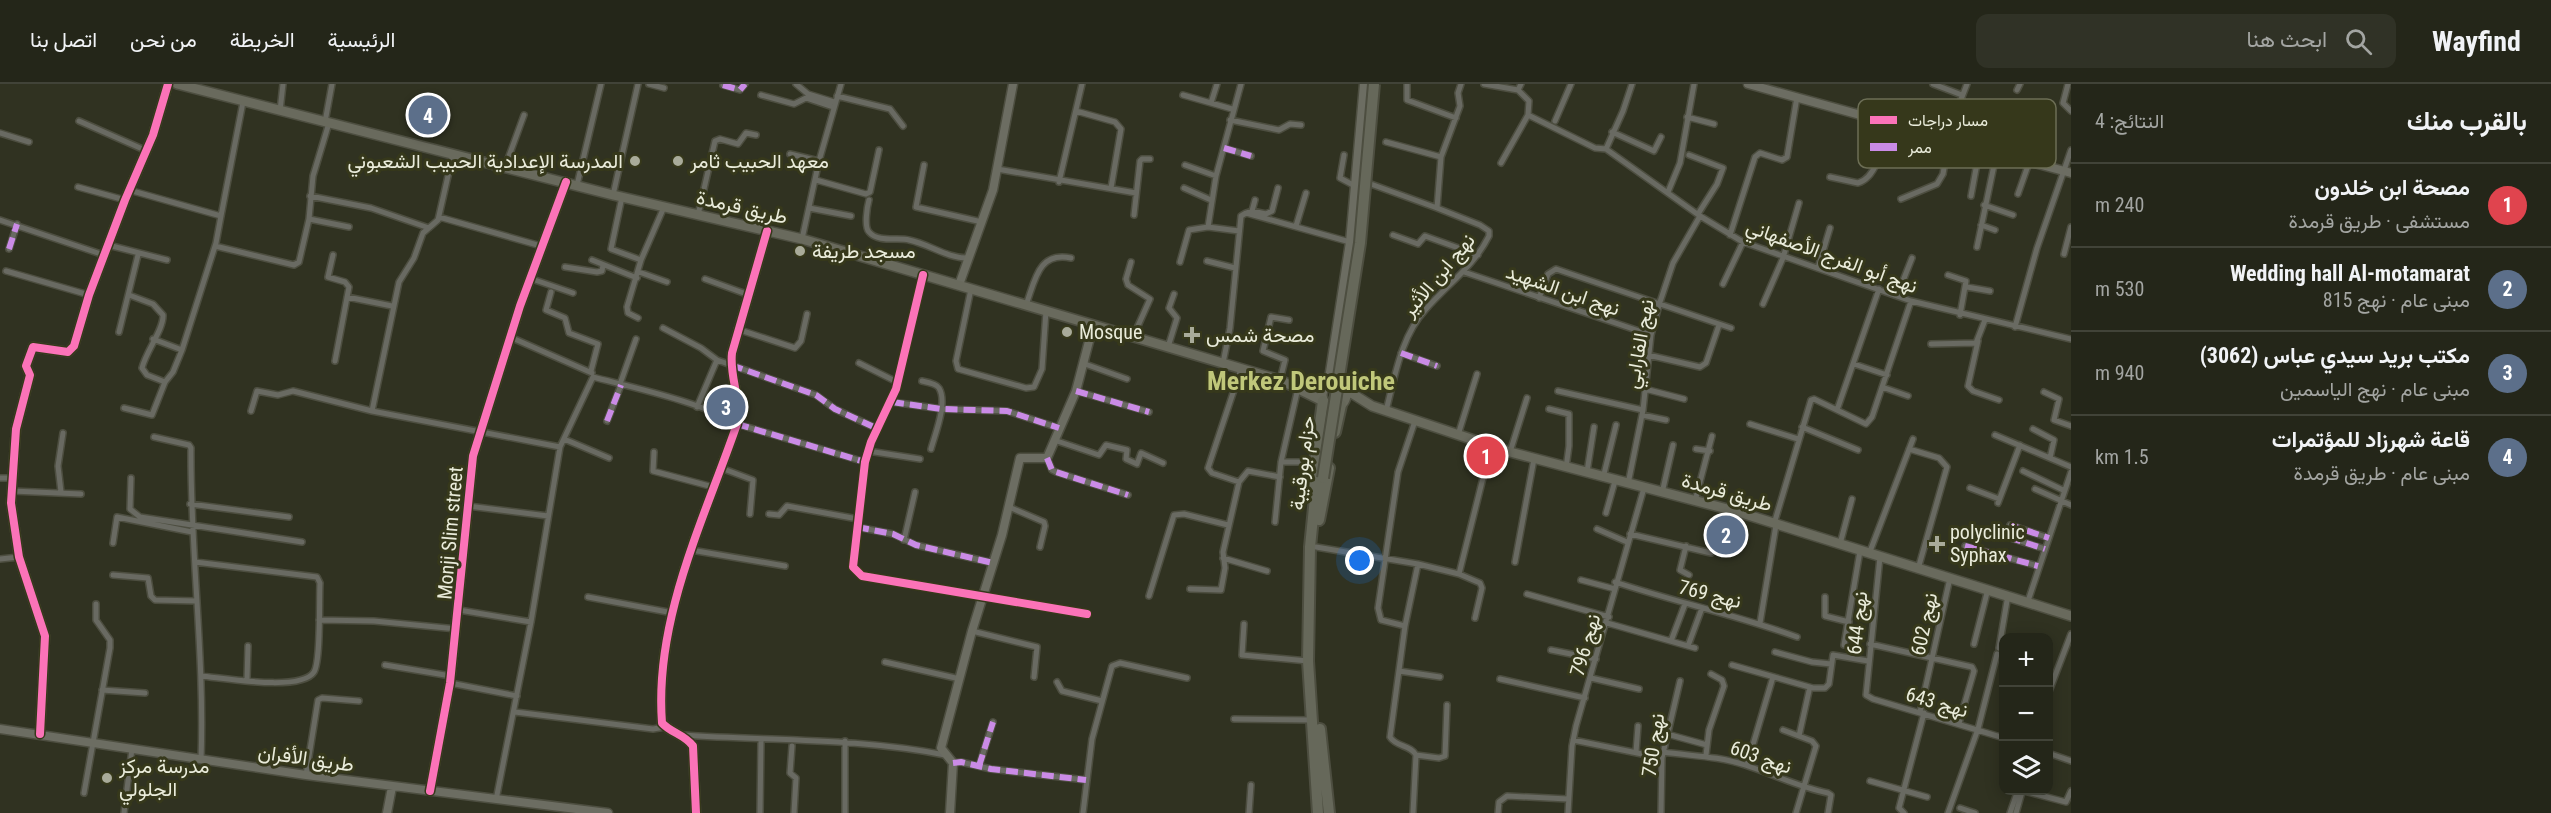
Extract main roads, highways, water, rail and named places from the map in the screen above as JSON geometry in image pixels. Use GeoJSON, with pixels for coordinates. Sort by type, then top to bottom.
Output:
{"type":"FeatureCollection","features":[{"type":"Feature","properties":{"kind":"highway","name":"حزام بورقيبة"},"geometry":{"type":"LineString","coordinates":[[1324,813],[1308,661],[1316,521],[1320,478],[1354,241],[1366,84]]}},
{"type":"Feature","properties":{"kind":"highway","name":"حزام بورقيبة"},"geometry":{"type":"LineString","coordinates":[[1320,478],[1360,243],[1376,84]]}},
{"type":"Feature","properties":{"kind":"highway"},"geometry":{"type":"LineString","coordinates":[[1316,521],[1314,462],[1323,401]]}},
{"type":"Feature","properties":{"kind":"highway"},"geometry":{"type":"LineString","coordinates":[[1316,521],[1341,405]]}},
{"type":"Feature","properties":{"kind":"highway","name":"حزام بورقيبة"},"geometry":{"type":"LineString","coordinates":[[1315,813],[1316,521]]}},
{"type":"Feature","properties":{"kind":"highway"},"geometry":{"type":"LineString","coordinates":[[1315,726],[1329,813]]}},
{"type":"Feature","properties":{"kind":"main road","name":"طريق قرمدة"},"geometry":{"type":"LineString","coordinates":[[177,84],[617,196],[802,239],[1280,380],[1323,401]]}},
{"type":"Feature","properties":{"kind":"main road"},"geometry":{"type":"LineString","coordinates":[[1338,384],[1344,388],[1346,396],[1341,405],[1329,406],[1323,401],[1322,393],[1327,386],[1338,384]]}},
{"type":"Feature","properties":{"kind":"main road","name":"طريق قرمدة"},"geometry":{"type":"LineString","coordinates":[[1296,387],[1320,389],[1327,386]]}},
{"type":"Feature","properties":{"kind":"main road","name":"طريق قرمدة"},"geometry":{"type":"LineString","coordinates":[[1344,388],[1372,406],[1510,452],[1775,524],[2071,616]]}},
{"type":"Feature","properties":{"kind":"main road","name":"طريق قرمدة"},"geometry":{"type":"LineString","coordinates":[[1341,405],[1372,406]]}},
{"type":"Feature","properties":{"kind":"place","name":"قاعة شهرزاد للمؤتمرات"},"geometry":{"type":"Point","coordinates":[428,115]}},
{"type":"Feature","properties":{"kind":"place","name":"المدرسة الإعدادية الحبيب الشعبوني"},"geometry":{"type":"Point","coordinates":[635,161]}},
{"type":"Feature","properties":{"kind":"place","name":"معهد الحبيب ثامر"},"geometry":{"type":"Point","coordinates":[678,161]}},
{"type":"Feature","properties":{"kind":"place","name":"مسجد طريفة"},"geometry":{"type":"Point","coordinates":[800,251]}},
{"type":"Feature","properties":{"kind":"place","name":"Mosque"},"geometry":{"type":"Point","coordinates":[1067,332]}},
{"type":"Feature","properties":{"kind":"place","name":"مصحة شمس"},"geometry":{"type":"Point","coordinates":[1192,335]}},
{"type":"Feature","properties":{"kind":"place","name":"مكتب بريد سيدي عباس (3062)"},"geometry":{"type":"Point","coordinates":[726,407]}},
{"type":"Feature","properties":{"kind":"place","name":"مصحة ابن خلدون"},"geometry":{"type":"Point","coordinates":[1486,456]}},
{"type":"Feature","properties":{"kind":"place","name":"Wedding hall Al-motamarat"},"geometry":{"type":"Point","coordinates":[1726,535]}},
{"type":"Feature","properties":{"kind":"place","name":"polyclinic Syphax"},"geometry":{"type":"Point","coordinates":[1937,544]}},
{"type":"Feature","properties":{"kind":"place","name":"مدرسة مركز الجلولي"},"geometry":{"type":"Point","coordinates":[107,778]}},
{"type":"Feature","properties":{"kind":"district","name":"Merkez Derouiche"},"geometry":{"type":"Point","coordinates":[1301,381]}}]}
